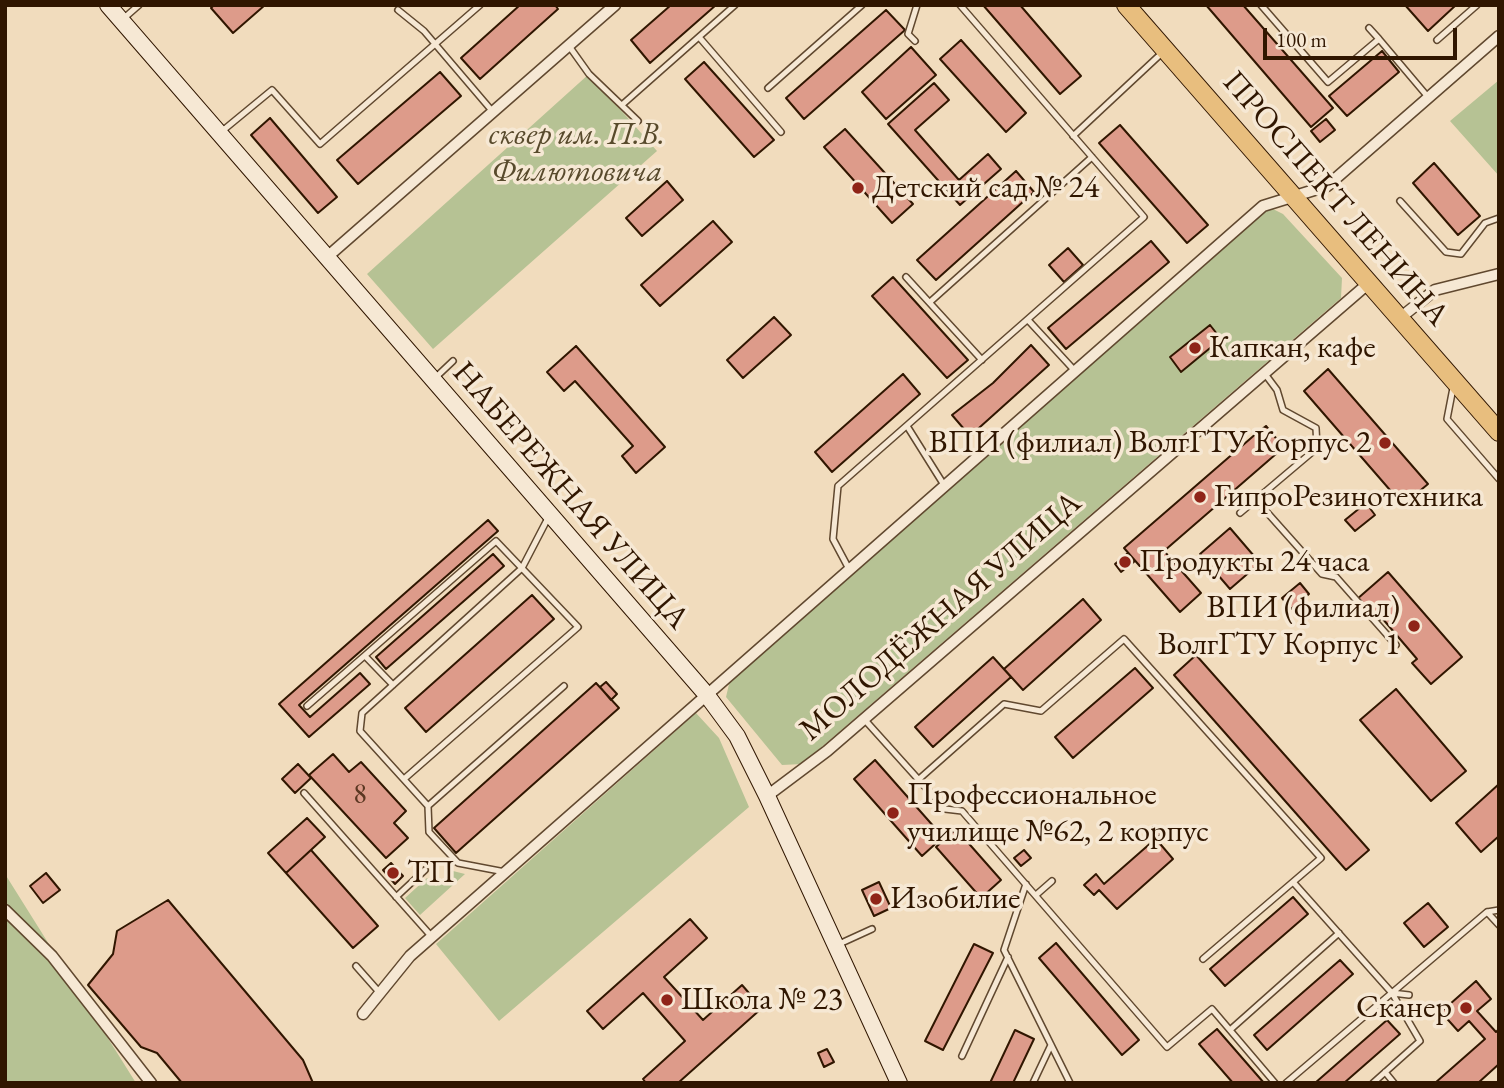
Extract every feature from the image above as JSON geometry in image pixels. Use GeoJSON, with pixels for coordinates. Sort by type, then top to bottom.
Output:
{"type":"FeatureCollection","features":[{"type":"Feature","properties":{"kind":"main road","name":"ПРОСПЕКТ ЛЕНИНА"},"geometry":{"type":"LineString","coordinates":[[1126,5],[1296,196],[1499,432]]}},
{"type":"Feature","properties":{"kind":"street","name":"НАБЕРЕЖНАЯ УЛИЦА"},"geometry":{"type":"LineString","coordinates":[[108,5],[706,694],[737,736],[899,1083]]}},
{"type":"Feature","properties":{"kind":"street"},"geometry":{"type":"LineString","coordinates":[[326,258],[615,5]]}},
{"type":"Feature","properties":{"kind":"street"},"geometry":{"type":"LineString","coordinates":[[363,1014],[410,956],[1263,206],[1327,186],[1499,36]]}},
{"type":"Feature","properties":{"kind":"street"},"geometry":{"type":"LineString","coordinates":[[1400,318],[1435,290],[1499,274]]}},
{"type":"Feature","properties":{"kind":"street","name":"МОЛОДЁЖНАЯ УЛИЦА"},"geometry":{"type":"LineString","coordinates":[[767,796],[864,719],[1370,282]]}},
{"type":"Feature","properties":{"kind":"street"},"geometry":{"type":"LineString","coordinates":[[5,910],[16,917],[52,956],[151,1083]]}},
{"type":"Feature","properties":{"kind":"lane"},"geometry":{"type":"LineString","coordinates":[[121,21],[139,5]]}},
{"type":"Feature","properties":{"kind":"lane"},"geometry":{"type":"LineString","coordinates":[[219,134],[272,90],[320,144],[480,5]]}},
{"type":"Feature","properties":{"kind":"lane"},"geometry":{"type":"LineString","coordinates":[[623,104],[736,5]]}},
{"type":"Feature","properties":{"kind":"lane"},"geometry":{"type":"LineString","coordinates":[[768,88],[862,5]]}},
{"type":"Feature","properties":{"kind":"lane"},"geometry":{"type":"LineString","coordinates":[[915,41],[908,34],[917,5]]}},
{"type":"Feature","properties":{"kind":"lane"},"geometry":{"type":"LineString","coordinates":[[849,569],[833,539],[838,486],[1144,217],[960,5]]}},
{"type":"Feature","properties":{"kind":"lane"},"geometry":{"type":"LineString","coordinates":[[1261,5],[1328,82],[1379,39]]}},
{"type":"Feature","properties":{"kind":"lane"},"geometry":{"type":"LineString","coordinates":[[1437,40],[1477,5]]}},
{"type":"Feature","properties":{"kind":"lane"},"geometry":{"type":"LineString","coordinates":[[398,10],[436,44],[494,112]]}},
{"type":"Feature","properties":{"kind":"lane"},"geometry":{"type":"LineString","coordinates":[[1369,28],[1428,97]]}},
{"type":"Feature","properties":{"kind":"lane"},"geometry":{"type":"LineString","coordinates":[[699,37],[781,132]]}},
{"type":"Feature","properties":{"kind":"lane"},"geometry":{"type":"LineString","coordinates":[[569,46],[589,74],[638,121]]}},
{"type":"Feature","properties":{"kind":"lane"},"geometry":{"type":"LineString","coordinates":[[1073,136],[1165,50]]}},
{"type":"Feature","properties":{"kind":"lane"},"geometry":{"type":"LineString","coordinates":[[930,302],[1092,157]]}},
{"type":"Feature","properties":{"kind":"lane"},"geometry":{"type":"LineString","coordinates":[[1400,201],[1446,252],[1461,254],[1485,223],[1499,218]]}},
{"type":"Feature","properties":{"kind":"lane"},"geometry":{"type":"LineString","coordinates":[[906,277],[982,360]]}},
{"type":"Feature","properties":{"kind":"lane"},"geometry":{"type":"LineString","coordinates":[[1028,320],[1074,371]]}},
{"type":"Feature","properties":{"kind":"lane"},"geometry":{"type":"LineString","coordinates":[[432,380],[453,361]]}},
{"type":"Feature","properties":{"kind":"lane"},"geometry":{"type":"LineString","coordinates":[[1240,513],[1317,448],[1316,428],[1283,410],[1277,390],[1265,374]]}},
{"type":"Feature","properties":{"kind":"lane"},"geometry":{"type":"LineString","coordinates":[[1454,381],[1447,419],[1499,479]]}},
{"type":"Feature","properties":{"kind":"lane"},"geometry":{"type":"LineString","coordinates":[[907,426],[944,485]]}},
{"type":"Feature","properties":{"kind":"lane"},"geometry":{"type":"LineString","coordinates":[[1256,500],[1322,574],[1336,577],[1396,645]]}},
{"type":"Feature","properties":{"kind":"lane"},"geometry":{"type":"LineString","coordinates":[[505,872],[458,863],[429,832],[428,806],[360,732],[362,713],[522,568],[550,516]]}},
{"type":"Feature","properties":{"kind":"lane"},"geometry":{"type":"LineString","coordinates":[[307,706],[496,541],[578,627],[404,779]]}},
{"type":"Feature","properties":{"kind":"lane"},"geometry":{"type":"LineString","coordinates":[[918,780],[1004,704],[1041,711],[1124,639],[1321,858],[1203,959]]}},
{"type":"Feature","properties":{"kind":"lane"},"geometry":{"type":"LineString","coordinates":[[365,656],[393,685]]}},
{"type":"Feature","properties":{"kind":"lane"},"geometry":{"type":"LineString","coordinates":[[428,806],[564,687]]}},
{"type":"Feature","properties":{"kind":"lane"},"geometry":{"type":"LineString","coordinates":[[864,719],[945,809],[962,811],[1167,1046],[1212,1009],[1275,1083]]}},
{"type":"Feature","properties":{"kind":"lane"},"geometry":{"type":"LineString","coordinates":[[304,793],[432,937]]}},
{"type":"Feature","properties":{"kind":"lane"},"geometry":{"type":"LineString","coordinates":[[397,897],[425,870]]}},
{"type":"Feature","properties":{"kind":"lane"},"geometry":{"type":"LineString","coordinates":[[1036,895],[1052,881]]}},
{"type":"Feature","properties":{"kind":"lane"},"geometry":{"type":"LineString","coordinates":[[1293,882],[1392,993],[1420,1041],[1373,1083]]}},
{"type":"Feature","properties":{"kind":"lane"},"geometry":{"type":"LineString","coordinates":[[1026,884],[1004,950],[1070,1083]]}},
{"type":"Feature","properties":{"kind":"lane"},"geometry":{"type":"LineString","coordinates":[[1286,1083],[1487,912],[1499,910]]}},
{"type":"Feature","properties":{"kind":"lane"},"geometry":{"type":"LineString","coordinates":[[1487,912],[1499,925]]}},
{"type":"Feature","properties":{"kind":"lane"},"geometry":{"type":"LineString","coordinates":[[836,946],[872,929]]}},
{"type":"Feature","properties":{"kind":"lane"},"geometry":{"type":"LineString","coordinates":[[1230,1030],[1339,933]]}},
{"type":"Feature","properties":{"kind":"lane"},"geometry":{"type":"LineString","coordinates":[[962,1056],[1008,957]]}},
{"type":"Feature","properties":{"kind":"lane"},"geometry":{"type":"LineString","coordinates":[[356,966],[380,993]]}},
{"type":"Feature","properties":{"kind":"lane"},"geometry":{"type":"LineString","coordinates":[[1392,993],[1409,995]]}},
{"type":"Feature","properties":{"kind":"lane"},"geometry":{"type":"LineString","coordinates":[[1033,1083],[1051,1045]]}},
{"type":"Feature","properties":{"kind":"lane"},"geometry":{"type":"LineString","coordinates":[[1385,1072],[1394,1083]]}},
{"type":"Feature","properties":{"kind":"green space","name":"сквер им. П.В. Филютовича"},"geometry":{"type":"Polygon","coordinates":[[[589,74],[657,151],[433,349],[367,274],[589,74]]]}},
{"type":"Feature","properties":{"kind":"green space"},"geometry":{"type":"Polygon","coordinates":[[[1499,80],[1499,176],[1450,121],[1499,80]]]}},
{"type":"Feature","properties":{"kind":"green space"},"geometry":{"type":"Polygon","coordinates":[[[1269,207],[1283,214],[1342,278],[1341,298],[802,764],[782,765],[726,697],[730,680],[1269,207]]]}},
{"type":"Feature","properties":{"kind":"green space"},"geometry":{"type":"Polygon","coordinates":[[[696,713],[719,738],[749,807],[499,1021],[436,944],[696,713]]]}},
{"type":"Feature","properties":{"kind":"green space"},"geometry":{"type":"Polygon","coordinates":[[[453,871],[465,874],[420,915],[405,898],[427,878],[436,886],[453,871]]]}},
{"type":"Feature","properties":{"kind":"green space"},"geometry":{"type":"Polygon","coordinates":[[[5,874],[136,1083],[5,1083],[5,874]]]}},
{"type":"Feature","properties":{"kind":"building"},"geometry":{"type":"Polygon","coordinates":[[[214,5],[265,5],[233,33],[211,8],[214,5]]]}},
{"type":"Feature","properties":{"kind":"building"},"geometry":{"type":"Polygon","coordinates":[[[520,5],[555,5],[558,9],[480,79],[461,58],[520,5]]]}},
{"type":"Feature","properties":{"kind":"building"},"geometry":{"type":"Polygon","coordinates":[[[671,5],[716,5],[650,63],[631,40],[671,5]]]}},
{"type":"Feature","properties":{"kind":"building"},"geometry":{"type":"Polygon","coordinates":[[[983,5],[1020,5],[1081,76],[1060,94],[983,5]]]}},
{"type":"Feature","properties":{"kind":"building"},"geometry":{"type":"Polygon","coordinates":[[[1206,5],[1243,5],[1333,108],[1311,127],[1206,5]]]}},
{"type":"Feature","properties":{"kind":"building"},"geometry":{"type":"Polygon","coordinates":[[[1405,5],[1456,5],[1428,31],[1405,5]]]}},
{"type":"Feature","properties":{"kind":"building"},"geometry":{"type":"Polygon","coordinates":[[[886,10],[905,30],[804,119],[786,98],[886,10]]]}},
{"type":"Feature","properties":{"kind":"building"},"geometry":{"type":"Polygon","coordinates":[[[961,40],[1026,113],[1006,132],[940,59],[961,40]]]}},
{"type":"Feature","properties":{"kind":"building"},"geometry":{"type":"Polygon","coordinates":[[[911,47],[936,75],[886,119],[862,92],[911,47]]]}},
{"type":"Feature","properties":{"kind":"building"},"geometry":{"type":"Polygon","coordinates":[[[1382,51],[1399,72],[1347,116],[1329,96],[1382,51]]]}},
{"type":"Feature","properties":{"kind":"building"},"geometry":{"type":"Polygon","coordinates":[[[704,62],[774,140],[754,157],[685,79],[704,62]]]}},
{"type":"Feature","properties":{"kind":"building"},"geometry":{"type":"Polygon","coordinates":[[[440,72],[461,96],[358,184],[337,160],[440,72]]]}},
{"type":"Feature","properties":{"kind":"building"},"geometry":{"type":"Polygon","coordinates":[[[934,83],[949,100],[915,130],[959,180],[988,154],[1001,169],[960,205],[888,124],[934,83]]]}},
{"type":"Feature","properties":{"kind":"building"},"geometry":{"type":"Polygon","coordinates":[[[270,118],[337,197],[318,213],[251,135],[270,118]]]}},
{"type":"Feature","properties":{"kind":"building"},"geometry":{"type":"Polygon","coordinates":[[[1326,119],[1335,130],[1320,142],[1311,131],[1326,119]]]}},
{"type":"Feature","properties":{"kind":"building"},"geometry":{"type":"Polygon","coordinates":[[[1120,125],[1208,225],[1187,243],[1099,143],[1120,125]]]}},
{"type":"Feature","properties":{"kind":"building"},"geometry":{"type":"Polygon","coordinates":[[[845,129],[913,204],[892,223],[824,147],[845,129]]]}},
{"type":"Feature","properties":{"kind":"building"},"geometry":{"type":"Polygon","coordinates":[[[1434,163],[1480,216],[1458,235],[1413,183],[1434,163]]]}},
{"type":"Feature","properties":{"kind":"building"},"geometry":{"type":"Polygon","coordinates":[[[1016,171],[1034,192],[936,280],[917,260],[1016,171]]]}},
{"type":"Feature","properties":{"kind":"building"},"geometry":{"type":"Polygon","coordinates":[[[667,181],[683,200],[642,236],[626,218],[667,181]]]}},
{"type":"Feature","properties":{"kind":"building"},"geometry":{"type":"Polygon","coordinates":[[[713,221],[732,242],[660,306],[641,285],[713,221]]]}},
{"type":"Feature","properties":{"kind":"building"},"geometry":{"type":"Polygon","coordinates":[[[1151,241],[1169,262],[1066,349],[1048,328],[1151,241]]]}},
{"type":"Feature","properties":{"kind":"building"},"geometry":{"type":"Polygon","coordinates":[[[1068,248],[1083,265],[1064,282],[1049,265],[1068,248]]]}},
{"type":"Feature","properties":{"kind":"building"},"geometry":{"type":"Polygon","coordinates":[[[893,277],[968,360],[947,378],[872,296],[893,277]]]}},
{"type":"Feature","properties":{"kind":"building"},"geometry":{"type":"Polygon","coordinates":[[[774,317],[791,335],[743,378],[727,360],[774,317]]]}},
{"type":"Feature","properties":{"kind":"building","name":"Капкан, кафе"},"geometry":{"type":"Polygon","coordinates":[[[1210,325],[1221,339],[1181,372],[1170,357],[1210,325]]]}},
{"type":"Feature","properties":{"kind":"building"},"geometry":{"type":"Polygon","coordinates":[[[1031,345],[1049,365],[970,436],[952,415],[993,383],[1031,345]]]}},
{"type":"Feature","properties":{"kind":"building"},"geometry":{"type":"Polygon","coordinates":[[[576,346],[665,447],[636,473],[622,456],[633,446],[575,381],[564,391],[547,372],[576,346]]]}},
{"type":"Feature","properties":{"kind":"building"},"geometry":{"type":"Polygon","coordinates":[[[1328,369],[1428,484],[1403,505],[1304,391],[1328,369]]]}},
{"type":"Feature","properties":{"kind":"building"},"geometry":{"type":"Polygon","coordinates":[[[903,374],[920,394],[832,472],[815,452],[903,374]]]}},
{"type":"Feature","properties":{"kind":"building"},"geometry":{"type":"Polygon","coordinates":[[[1266,426],[1280,443],[1273,449],[1258,432],[1266,426]]]}},
{"type":"Feature","properties":{"kind":"building"},"geometry":{"type":"Polygon","coordinates":[[[1258,432],[1276,454],[1164,551],[1201,593],[1180,612],[1124,548],[1258,432]]]}},
{"type":"Feature","properties":{"kind":"building"},"geometry":{"type":"Polygon","coordinates":[[[1366,503],[1375,515],[1355,531],[1345,520],[1366,503]]]}},
{"type":"Feature","properties":{"kind":"building"},"geometry":{"type":"Polygon","coordinates":[[[488,520],[498,531],[299,705],[310,717],[360,673],[370,684],[309,737],[279,704],[488,520]]]}},
{"type":"Feature","properties":{"kind":"building"},"geometry":{"type":"Polygon","coordinates":[[[1230,528],[1260,563],[1230,589],[1200,554],[1230,528]]]}},
{"type":"Feature","properties":{"kind":"building","name":"Продукты 24 часа"},"geometry":{"type":"Polygon","coordinates":[[[1128,553],[1135,561],[1121,572],[1115,564],[1128,553]]]}},
{"type":"Feature","properties":{"kind":"building"},"geometry":{"type":"Polygon","coordinates":[[[493,554],[504,566],[386,669],[376,657],[493,554]]]}},
{"type":"Feature","properties":{"kind":"building","name":"ВПИ (филиал) ВолгГТУ Корпус 1"},"geometry":{"type":"Polygon","coordinates":[[[1388,572],[1462,657],[1431,684],[1412,663],[1417,659],[1382,618],[1376,623],[1356,600],[1388,572]]]}},
{"type":"Feature","properties":{"kind":"building"},"geometry":{"type":"Polygon","coordinates":[[[1300,583],[1309,594],[1291,609],[1282,598],[1300,583]]]}},
{"type":"Feature","properties":{"kind":"building"},"geometry":{"type":"Polygon","coordinates":[[[532,595],[554,619],[426,732],[405,708],[532,595]]]}},
{"type":"Feature","properties":{"kind":"building"},"geometry":{"type":"Polygon","coordinates":[[[1083,599],[1101,620],[1023,690],[1004,669],[1083,599]]]}},
{"type":"Feature","properties":{"kind":"building"},"geometry":{"type":"Polygon","coordinates":[[[1196,655],[1369,850],[1346,870],[1174,675],[1196,655]]]}},
{"type":"Feature","properties":{"kind":"building"},"geometry":{"type":"Polygon","coordinates":[[[993,657],[1011,677],[933,747],[915,727],[993,657]]]}},
{"type":"Feature","properties":{"kind":"building"},"geometry":{"type":"Polygon","coordinates":[[[1135,668],[1153,688],[1073,758],[1055,737],[1135,668]]]}},
{"type":"Feature","properties":{"kind":"building"},"geometry":{"type":"Polygon","coordinates":[[[606,682],[617,694],[611,700],[600,687],[606,682]]]}},
{"type":"Feature","properties":{"kind":"building"},"geometry":{"type":"Polygon","coordinates":[[[596,683],[619,708],[456,853],[434,828],[596,683]]]}},
{"type":"Feature","properties":{"kind":"building"},"geometry":{"type":"Polygon","coordinates":[[[1396,689],[1466,771],[1431,801],[1360,720],[1396,689]]]}},
{"type":"Feature","properties":{"kind":"building"},"geometry":{"type":"Polygon","coordinates":[[[333,754],[349,772],[361,762],[406,811],[394,823],[408,838],[386,858],[309,775],[333,754]]]}},
{"type":"Feature","properties":{"kind":"building"},"geometry":{"type":"Polygon","coordinates":[[[875,760],[943,837],[922,856],[854,779],[875,760]]]}},
{"type":"Feature","properties":{"kind":"building"},"geometry":{"type":"Polygon","coordinates":[[[298,764],[311,778],[295,793],[282,779],[298,764]]]}},
{"type":"Feature","properties":{"kind":"building"},"geometry":{"type":"Polygon","coordinates":[[[1499,784],[1499,836],[1481,852],[1456,823],[1499,784]]]}},
{"type":"Feature","properties":{"kind":"building"},"geometry":{"type":"Polygon","coordinates":[[[307,818],[325,837],[286,873],[268,853],[307,818]]]}},
{"type":"Feature","properties":{"kind":"building"},"geometry":{"type":"Polygon","coordinates":[[[1154,826],[1161,834],[1156,839],[1173,859],[1117,909],[1099,890],[1094,895],[1084,885],[1096,874],[1104,884],[1153,841],[1146,833],[1154,826]]]}},
{"type":"Feature","properties":{"kind":"building"},"geometry":{"type":"Polygon","coordinates":[[[956,829],[1001,880],[981,898],[936,847],[956,829]]]}},
{"type":"Feature","properties":{"kind":"building"},"geometry":{"type":"Polygon","coordinates":[[[311,850],[378,926],[353,948],[286,873],[311,850]]]}},
{"type":"Feature","properties":{"kind":"building"},"geometry":{"type":"Polygon","coordinates":[[[1024,850],[1031,858],[1021,866],[1014,858],[1024,850]]]}},
{"type":"Feature","properties":{"kind":"building","name":"ТП"},"geometry":{"type":"Polygon","coordinates":[[[391,863],[403,876],[395,884],[383,870],[391,863]]]}},
{"type":"Feature","properties":{"kind":"building"},"geometry":{"type":"Polygon","coordinates":[[[46,873],[60,890],[43,903],[30,886],[46,873]]]}},
{"type":"Feature","properties":{"kind":"building","name":"Изобилие"},"geometry":{"type":"Polygon","coordinates":[[[879,882],[891,908],[874,916],[862,890],[879,882]]]}},
{"type":"Feature","properties":{"kind":"building"},"geometry":{"type":"Polygon","coordinates":[[[1293,897],[1308,914],[1225,986],[1210,969],[1293,897]]]}},
{"type":"Feature","properties":{"kind":"building"},"geometry":{"type":"Polygon","coordinates":[[[168,900],[303,1060],[313,1083],[182,1083],[157,1053],[141,1047],[88,985],[113,954],[117,931],[168,900]]]}},
{"type":"Feature","properties":{"kind":"building"},"geometry":{"type":"Polygon","coordinates":[[[1428,903],[1448,927],[1424,947],[1404,923],[1428,903]]]}},
{"type":"Feature","properties":{"kind":"building","name":"Школа № 23"},"geometry":{"type":"Polygon","coordinates":[[[690,919],[707,938],[664,977],[703,1020],[742,985],[762,1008],[678,1083],[646,1083],[643,1079],[685,1041],[643,993],[603,1029],[587,1011],[690,919]]]}},
{"type":"Feature","properties":{"kind":"building"},"geometry":{"type":"Polygon","coordinates":[[[1056,943],[1139,1040],[1122,1055],[1039,958],[1056,943]]]}},
{"type":"Feature","properties":{"kind":"building"},"geometry":{"type":"Polygon","coordinates":[[[974,944],[993,953],[943,1050],[925,1041],[974,944]]]}},
{"type":"Feature","properties":{"kind":"building"},"geometry":{"type":"Polygon","coordinates":[[[1340,960],[1353,974],[1267,1050],[1254,1035],[1340,960]]]}},
{"type":"Feature","properties":{"kind":"building"},"geometry":{"type":"Polygon","coordinates":[[[1476,981],[1491,999],[1477,1011],[1496,1032],[1499,1029],[1499,1064],[1478,1083],[1435,1083],[1485,1039],[1469,1021],[1458,1031],[1441,1012],[1476,981]]]}},
{"type":"Feature","properties":{"kind":"building"},"geometry":{"type":"Polygon","coordinates":[[[1387,1020],[1400,1034],[1344,1083],[1315,1083],[1387,1020]]]}},
{"type":"Feature","properties":{"kind":"building"},"geometry":{"type":"Polygon","coordinates":[[[1217,1029],[1264,1083],[1233,1083],[1199,1044],[1217,1029]]]}},
{"type":"Feature","properties":{"kind":"building"},"geometry":{"type":"Polygon","coordinates":[[[1015,1030],[1034,1039],[1013,1083],[990,1083],[1015,1030]]]}},
{"type":"Feature","properties":{"kind":"building"},"geometry":{"type":"Polygon","coordinates":[[[827,1049],[834,1062],[824,1067],[818,1053],[827,1049]]]}},
{"type":"Feature","properties":{"kind":"place","name":"Детский сад № 24"},"geometry":{"type":"Point","coordinates":[858,188]}},
{"type":"Feature","properties":{"kind":"place","name":"Капкан, кафе"},"geometry":{"type":"Point","coordinates":[1195,348]}},
{"type":"Feature","properties":{"kind":"place","name":"ВПИ (филиал) ВолгГТУ Корпус 2"},"geometry":{"type":"Point","coordinates":[1385,443]}},
{"type":"Feature","properties":{"kind":"place","name":"ГипроРезинотехника"},"geometry":{"type":"Point","coordinates":[1200,497]}},
{"type":"Feature","properties":{"kind":"place","name":"Продукты 24 часа"},"geometry":{"type":"Point","coordinates":[1125,562]}},
{"type":"Feature","properties":{"kind":"place","name":"ВПИ (филиал) ВолгГТУ Корпус 1"},"geometry":{"type":"Point","coordinates":[1414,626]}},
{"type":"Feature","properties":{"kind":"place","name":"Профессиональное училище №62, 2 корпус"},"geometry":{"type":"Point","coordinates":[893,813]}},
{"type":"Feature","properties":{"kind":"place","name":"ТП"},"geometry":{"type":"Point","coordinates":[393,873]}},
{"type":"Feature","properties":{"kind":"place","name":"Изобилие"},"geometry":{"type":"Point","coordinates":[876,899]}},
{"type":"Feature","properties":{"kind":"place","name":"Школа № 23"},"geometry":{"type":"Point","coordinates":[667,1000]}},
{"type":"Feature","properties":{"kind":"place","name":"Сканер"},"geometry":{"type":"Point","coordinates":[1466,1008]}}]}
